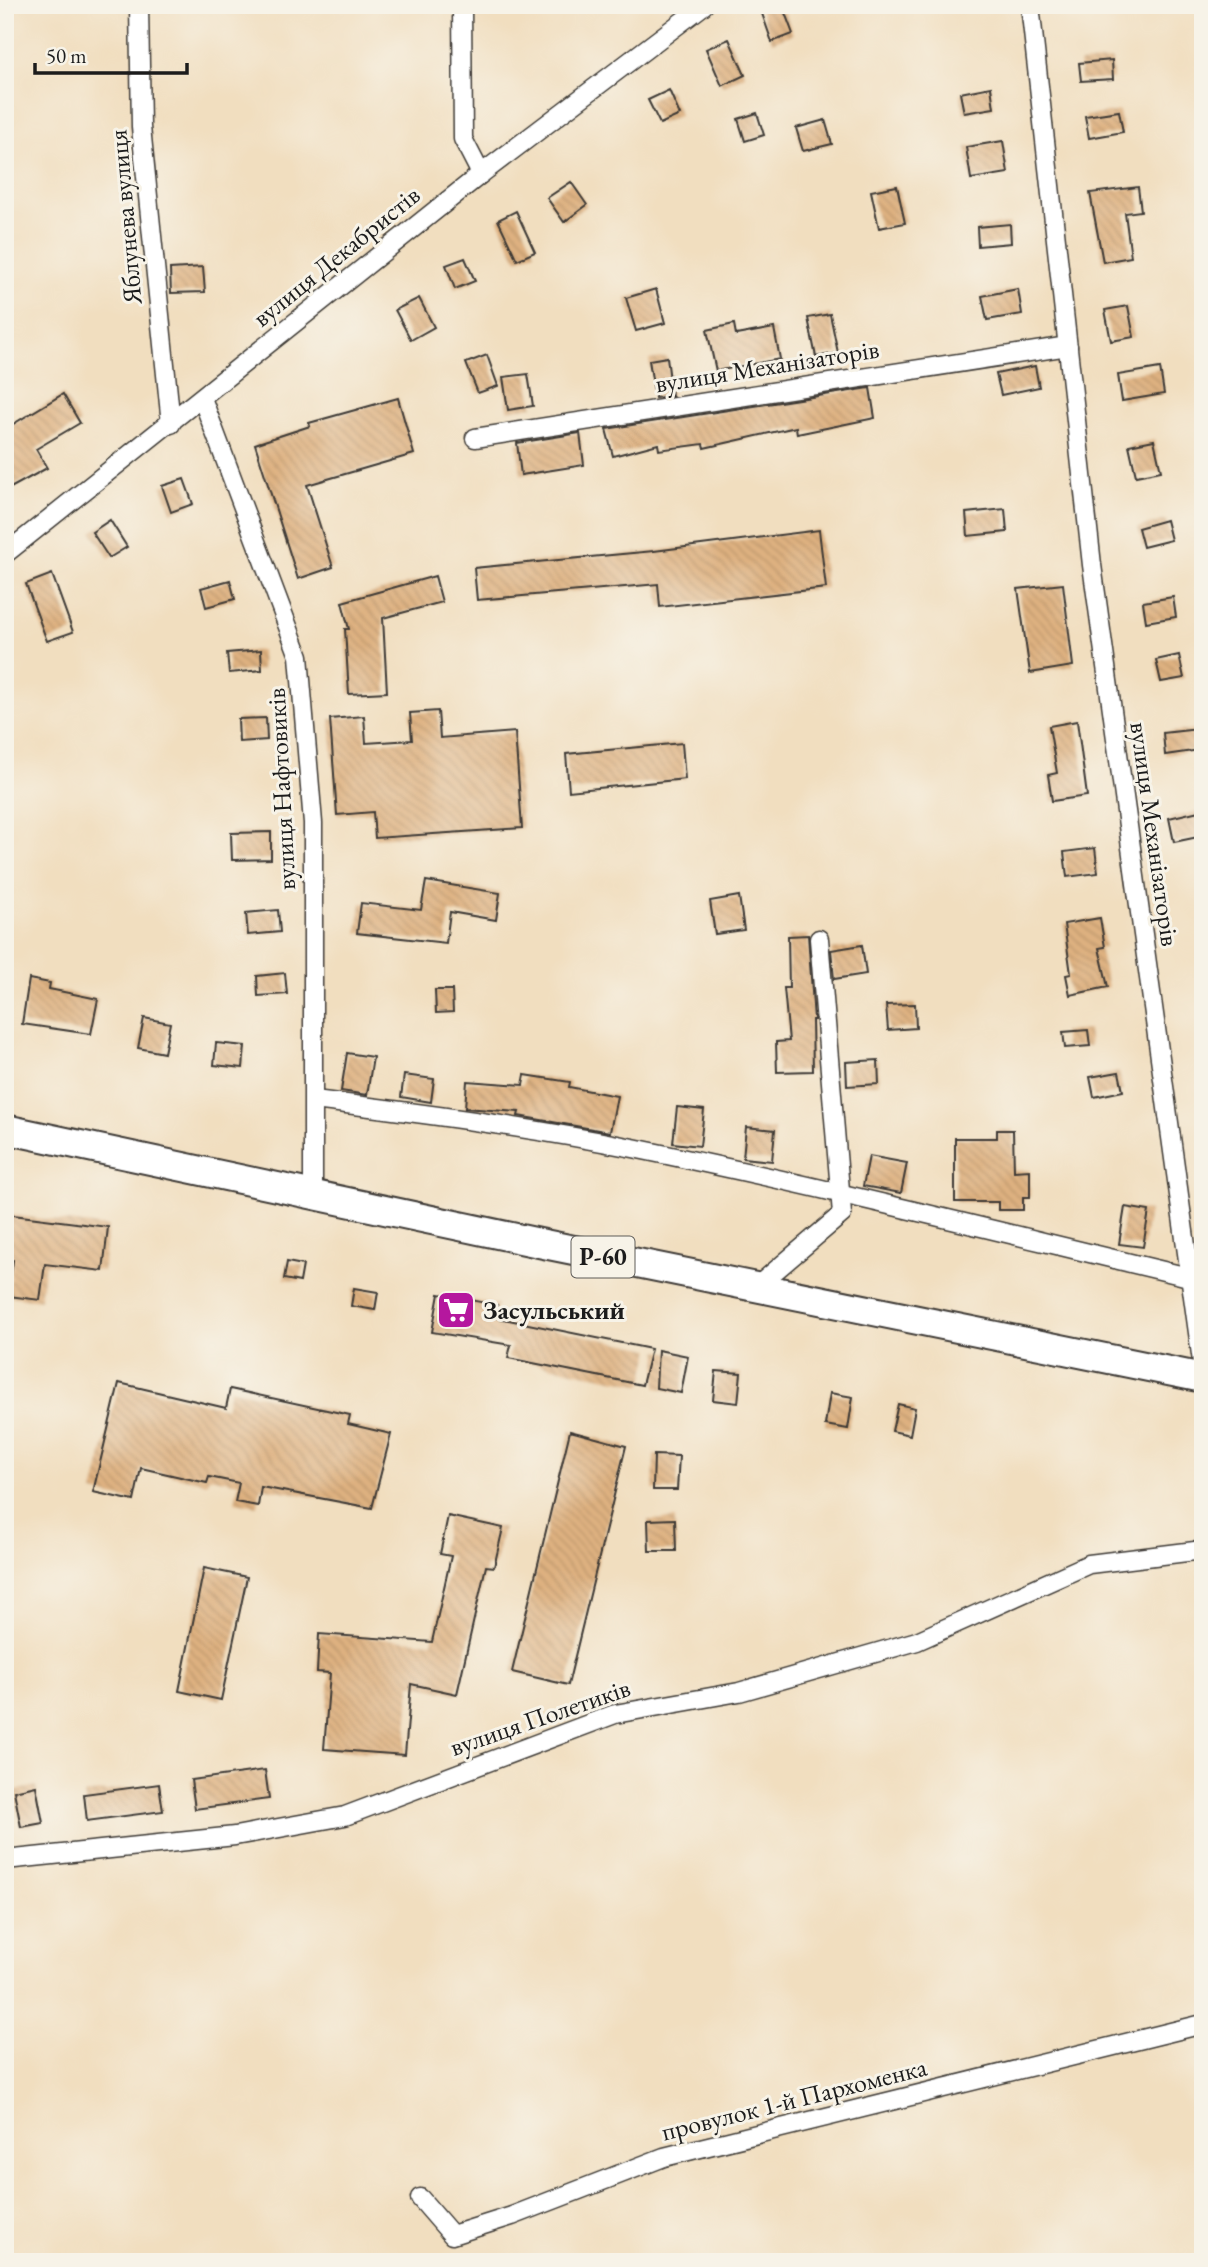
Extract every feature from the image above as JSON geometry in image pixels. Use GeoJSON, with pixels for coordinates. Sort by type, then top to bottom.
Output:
{"type":"FeatureCollection","features":[{"type":"Feature","properties":{"kind":"main road","name":"Р-60"},"geometry":{"type":"LineString","coordinates":[[5,1129],[755,1288],[1203,1378]]}},
{"type":"Feature","properties":{"kind":"street","name":"Яблунева вулиця"},"geometry":{"type":"LineString","coordinates":[[139,5],[141,127],[171,424]]}},
{"type":"Feature","properties":{"kind":"street"},"geometry":{"type":"LineString","coordinates":[[462,5],[463,139],[481,174]]}},
{"type":"Feature","properties":{"kind":"street","name":"вулиця Декабристів"},"geometry":{"type":"LineString","coordinates":[[5,554],[481,174],[704,5]]}},
{"type":"Feature","properties":{"kind":"street","name":"вулиця Механізаторів"},"geometry":{"type":"LineString","coordinates":[[1030,5],[1092,565],[1203,1369]]}},
{"type":"Feature","properties":{"kind":"street","name":"вулиця Механізаторів"},"geometry":{"type":"LineString","coordinates":[[475,438],[1068,346]]}},
{"type":"Feature","properties":{"kind":"street","name":"вулиця Нафтовиків"},"geometry":{"type":"LineString","coordinates":[[202,398],[299,656],[313,823],[313,1195]]}},
{"type":"Feature","properties":{"kind":"street"},"geometry":{"type":"LineString","coordinates":[[755,1288],[842,1214],[819,939]]}},
{"type":"Feature","properties":{"kind":"street"},"geometry":{"type":"LineString","coordinates":[[314,1100],[427,1114],[631,1148],[841,1193],[1189,1277]]}},
{"type":"Feature","properties":{"kind":"street","name":"вулиця Полетиків"},"geometry":{"type":"LineString","coordinates":[[5,1860],[235,1836],[345,1816],[532,1743],[615,1714],[739,1692],[917,1641],[1089,1564],[1203,1550]]}},
{"type":"Feature","properties":{"kind":"street","name":"провулок 1-й Пархоменка"},"geometry":{"type":"LineString","coordinates":[[420,2198],[452,2235],[512,2216],[664,2157],[1203,2024]]}},
{"type":"Feature","properties":{"kind":"building"},"geometry":{"type":"Polygon","coordinates":[[[759,5],[782,5],[793,34],[772,42],[759,5]]]}},
{"type":"Feature","properties":{"kind":"building"},"geometry":{"type":"Polygon","coordinates":[[[729,39],[745,75],[722,86],[706,49],[729,39]]]}},
{"type":"Feature","properties":{"kind":"building"},"geometry":{"type":"Polygon","coordinates":[[[1112,60],[1113,79],[1081,81],[1079,63],[1112,60]]]}},
{"type":"Feature","properties":{"kind":"building"},"geometry":{"type":"Polygon","coordinates":[[[991,87],[994,108],[964,113],[960,93],[991,87]]]}},
{"type":"Feature","properties":{"kind":"building"},"geometry":{"type":"Polygon","coordinates":[[[669,90],[680,115],[660,124],[648,100],[669,90]]]}},
{"type":"Feature","properties":{"kind":"building"},"geometry":{"type":"Polygon","coordinates":[[[1119,111],[1123,132],[1089,138],[1085,116],[1119,111]]]}},
{"type":"Feature","properties":{"kind":"building"},"geometry":{"type":"Polygon","coordinates":[[[757,113],[764,135],[745,141],[738,119],[757,113]]]}},
{"type":"Feature","properties":{"kind":"building"},"geometry":{"type":"Polygon","coordinates":[[[825,120],[832,144],[803,151],[796,128],[825,120]]]}},
{"type":"Feature","properties":{"kind":"building"},"geometry":{"type":"Polygon","coordinates":[[[1003,141],[1008,173],[971,179],[966,147],[1003,141]]]}},
{"type":"Feature","properties":{"kind":"building"},"geometry":{"type":"Polygon","coordinates":[[[571,182],[587,205],[564,222],[547,198],[571,182]]]}},
{"type":"Feature","properties":{"kind":"building"},"geometry":{"type":"Polygon","coordinates":[[[897,186],[905,223],[879,228],[871,191],[897,186]]]}},
{"type":"Feature","properties":{"kind":"building"},"geometry":{"type":"Polygon","coordinates":[[[1138,187],[1141,211],[1125,213],[1131,257],[1103,262],[1090,193],[1138,187]]]}},
{"type":"Feature","properties":{"kind":"building"},"geometry":{"type":"Polygon","coordinates":[[[516,211],[535,252],[517,260],[498,220],[516,211]]]}},
{"type":"Feature","properties":{"kind":"building"},"geometry":{"type":"Polygon","coordinates":[[[1010,224],[1011,243],[978,246],[977,227],[1010,224]]]}},
{"type":"Feature","properties":{"kind":"building"},"geometry":{"type":"Polygon","coordinates":[[[465,258],[475,281],[455,289],[446,265],[465,258]]]}},
{"type":"Feature","properties":{"kind":"building"},"geometry":{"type":"Polygon","coordinates":[[[203,267],[205,292],[171,293],[170,269],[203,267]]]}},
{"type":"Feature","properties":{"kind":"building"},"geometry":{"type":"Polygon","coordinates":[[[656,289],[665,323],[636,331],[626,298],[656,289]]]}},
{"type":"Feature","properties":{"kind":"building"},"geometry":{"type":"Polygon","coordinates":[[[1018,289],[1022,314],[987,320],[982,296],[1018,289]]]}},
{"type":"Feature","properties":{"kind":"building"},"geometry":{"type":"Polygon","coordinates":[[[419,298],[434,327],[411,340],[395,310],[419,298]]]}},
{"type":"Feature","properties":{"kind":"building"},"geometry":{"type":"Polygon","coordinates":[[[1128,306],[1134,337],[1111,341],[1105,310],[1128,306]]]}},
{"type":"Feature","properties":{"kind":"building"},"geometry":{"type":"Polygon","coordinates":[[[830,314],[838,353],[816,357],[808,318],[830,314]]]}},
{"type":"Feature","properties":{"kind":"building"},"geometry":{"type":"Polygon","coordinates":[[[734,324],[736,335],[774,328],[780,359],[716,371],[707,330],[734,324]]]}},
{"type":"Feature","properties":{"kind":"building"},"geometry":{"type":"Polygon","coordinates":[[[487,355],[498,386],[478,393],[466,363],[487,355]]]}},
{"type":"Feature","properties":{"kind":"building"},"geometry":{"type":"Polygon","coordinates":[[[667,357],[672,396],[655,398],[649,360],[667,357]]]}},
{"type":"Feature","properties":{"kind":"building"},"geometry":{"type":"Polygon","coordinates":[[[1035,366],[1039,387],[1001,395],[996,374],[1035,366]]]}},
{"type":"Feature","properties":{"kind":"building"},"geometry":{"type":"Polygon","coordinates":[[[1160,368],[1164,394],[1122,401],[1118,375],[1160,368]]]}},
{"type":"Feature","properties":{"kind":"building"},"geometry":{"type":"Polygon","coordinates":[[[528,374],[533,406],[508,410],[503,377],[528,374]]]}},
{"type":"Feature","properties":{"kind":"building"},"geometry":{"type":"Polygon","coordinates":[[[870,388],[875,418],[797,434],[796,427],[704,448],[703,444],[659,450],[658,444],[613,456],[606,429],[870,388]]]}},
{"type":"Feature","properties":{"kind":"building"},"geometry":{"type":"Polygon","coordinates":[[[63,394],[80,423],[36,449],[47,468],[5,491],[5,429],[63,394]]]}},
{"type":"Feature","properties":{"kind":"building"},"geometry":{"type":"Polygon","coordinates":[[[398,398],[414,454],[307,485],[333,567],[298,579],[255,444],[310,426],[309,423],[398,398]]]}},
{"type":"Feature","properties":{"kind":"building"},"geometry":{"type":"Polygon","coordinates":[[[580,433],[584,465],[521,475],[517,443],[580,433]]]}},
{"type":"Feature","properties":{"kind":"building"},"geometry":{"type":"Polygon","coordinates":[[[1154,440],[1161,471],[1136,476],[1129,445],[1154,440]]]}},
{"type":"Feature","properties":{"kind":"building"},"geometry":{"type":"Polygon","coordinates":[[[184,479],[193,504],[171,512],[162,486],[184,479]]]}},
{"type":"Feature","properties":{"kind":"building"},"geometry":{"type":"Polygon","coordinates":[[[1005,509],[1007,532],[968,536],[966,513],[1005,509]]]}},
{"type":"Feature","properties":{"kind":"building"},"geometry":{"type":"Polygon","coordinates":[[[110,520],[127,547],[109,558],[92,532],[110,520]]]}},
{"type":"Feature","properties":{"kind":"building"},"geometry":{"type":"Polygon","coordinates":[[[1166,520],[1171,540],[1143,547],[1138,528],[1166,520]]]}},
{"type":"Feature","properties":{"kind":"building"},"geometry":{"type":"Polygon","coordinates":[[[819,530],[826,588],[660,607],[658,584],[477,600],[474,568],[654,551],[819,530]]]}},
{"type":"Feature","properties":{"kind":"building"},"geometry":{"type":"Polygon","coordinates":[[[52,574],[73,632],[47,641],[26,584],[52,574]]]}},
{"type":"Feature","properties":{"kind":"building"},"geometry":{"type":"Polygon","coordinates":[[[435,576],[442,602],[383,618],[387,692],[349,694],[345,629],[349,629],[342,602],[435,576]]]}},
{"type":"Feature","properties":{"kind":"building"},"geometry":{"type":"Polygon","coordinates":[[[230,580],[235,599],[206,607],[201,588],[230,580]]]}},
{"type":"Feature","properties":{"kind":"building"},"geometry":{"type":"Polygon","coordinates":[[[1063,584],[1073,666],[1030,673],[1018,589],[1063,584]]]}},
{"type":"Feature","properties":{"kind":"building"},"geometry":{"type":"Polygon","coordinates":[[[1173,597],[1176,617],[1146,622],[1143,602],[1173,597]]]}},
{"type":"Feature","properties":{"kind":"building"},"geometry":{"type":"Polygon","coordinates":[[[261,650],[262,670],[229,673],[227,653],[261,650]]]}},
{"type":"Feature","properties":{"kind":"building"},"geometry":{"type":"Polygon","coordinates":[[[1179,655],[1184,678],[1161,682],[1156,660],[1179,655]]]}},
{"type":"Feature","properties":{"kind":"building"},"geometry":{"type":"Polygon","coordinates":[[[438,711],[440,738],[515,732],[522,828],[375,838],[373,812],[337,815],[330,719],[364,716],[366,743],[412,740],[410,713],[438,711]]]}},
{"type":"Feature","properties":{"kind":"building"},"geometry":{"type":"Polygon","coordinates":[[[266,718],[267,740],[239,742],[238,719],[266,718]]]}},
{"type":"Feature","properties":{"kind":"building"},"geometry":{"type":"Polygon","coordinates":[[[1077,721],[1087,796],[1052,801],[1048,775],[1057,773],[1049,726],[1077,721]]]}},
{"type":"Feature","properties":{"kind":"building"},"geometry":{"type":"Polygon","coordinates":[[[1198,729],[1200,750],[1165,755],[1163,733],[1198,729]]]}},
{"type":"Feature","properties":{"kind":"building"},"geometry":{"type":"Polygon","coordinates":[[[682,743],[685,779],[569,791],[566,754],[682,743]]]}},
{"type":"Feature","properties":{"kind":"building"},"geometry":{"type":"Polygon","coordinates":[[[1203,810],[1203,836],[1174,842],[1169,818],[1203,810]]]}},
{"type":"Feature","properties":{"kind":"building"},"geometry":{"type":"Polygon","coordinates":[[[271,832],[271,859],[232,860],[231,833],[271,832]]]}},
{"type":"Feature","properties":{"kind":"building"},"geometry":{"type":"Polygon","coordinates":[[[1095,848],[1098,873],[1067,877],[1064,852],[1095,848]]]}},
{"type":"Feature","properties":{"kind":"building"},"geometry":{"type":"Polygon","coordinates":[[[426,881],[500,893],[496,920],[450,912],[446,943],[357,933],[361,903],[421,910],[426,881]]]}},
{"type":"Feature","properties":{"kind":"building"},"geometry":{"type":"Polygon","coordinates":[[[739,896],[744,930],[715,934],[710,901],[739,896]]]}},
{"type":"Feature","properties":{"kind":"building"},"geometry":{"type":"Polygon","coordinates":[[[278,910],[280,932],[248,935],[246,913],[278,910]]]}},
{"type":"Feature","properties":{"kind":"building"},"geometry":{"type":"Polygon","coordinates":[[[1100,918],[1105,947],[1099,948],[1108,987],[1070,995],[1066,975],[1071,974],[1064,924],[1100,918]]]}},
{"type":"Feature","properties":{"kind":"building"},"geometry":{"type":"Polygon","coordinates":[[[808,935],[814,1020],[813,1071],[777,1072],[776,1042],[789,1041],[784,988],[789,988],[788,936],[808,935]]]}},
{"type":"Feature","properties":{"kind":"building"},"geometry":{"type":"Polygon","coordinates":[[[862,945],[866,974],[834,979],[831,950],[862,945]]]}},
{"type":"Feature","properties":{"kind":"building"},"geometry":{"type":"Polygon","coordinates":[[[285,973],[287,994],[258,996],[257,976],[285,973]]]}},
{"type":"Feature","properties":{"kind":"building"},"geometry":{"type":"Polygon","coordinates":[[[29,979],[50,983],[49,989],[98,999],[91,1034],[22,1024],[29,979]]]}},
{"type":"Feature","properties":{"kind":"building"},"geometry":{"type":"Polygon","coordinates":[[[435,990],[452,990],[453,1012],[436,1013],[435,990]]]}},
{"type":"Feature","properties":{"kind":"building"},"geometry":{"type":"Polygon","coordinates":[[[915,1004],[916,1028],[888,1030],[886,1005],[915,1004]]]}},
{"type":"Feature","properties":{"kind":"building"},"geometry":{"type":"Polygon","coordinates":[[[144,1018],[170,1023],[164,1053],[138,1048],[144,1018]]]}},
{"type":"Feature","properties":{"kind":"building"},"geometry":{"type":"Polygon","coordinates":[[[1088,1030],[1090,1046],[1065,1048],[1063,1032],[1088,1030]]]}},
{"type":"Feature","properties":{"kind":"building"},"geometry":{"type":"Polygon","coordinates":[[[216,1043],[245,1046],[243,1068],[214,1065],[216,1043]]]}},
{"type":"Feature","properties":{"kind":"building"},"geometry":{"type":"Polygon","coordinates":[[[347,1053],[373,1057],[367,1095],[341,1091],[347,1053]]]}},
{"type":"Feature","properties":{"kind":"building"},"geometry":{"type":"Polygon","coordinates":[[[878,1060],[879,1084],[847,1086],[846,1062],[878,1060]]]}},
{"type":"Feature","properties":{"kind":"building"},"geometry":{"type":"Polygon","coordinates":[[[1119,1072],[1123,1091],[1094,1097],[1090,1077],[1119,1072]]]}},
{"type":"Feature","properties":{"kind":"building"},"geometry":{"type":"Polygon","coordinates":[[[404,1075],[434,1079],[431,1102],[401,1097],[404,1075]]]}},
{"type":"Feature","properties":{"kind":"building"},"geometry":{"type":"Polygon","coordinates":[[[525,1075],[570,1082],[569,1087],[617,1096],[610,1132],[518,1116],[519,1112],[465,1108],[467,1081],[523,1085],[525,1075]]]}},
{"type":"Feature","properties":{"kind":"building"},"geometry":{"type":"Polygon","coordinates":[[[677,1107],[704,1110],[700,1146],[673,1143],[677,1107]]]}},
{"type":"Feature","properties":{"kind":"building"},"geometry":{"type":"Polygon","coordinates":[[[746,1127],[775,1130],[772,1161],[743,1158],[746,1127]]]}},
{"type":"Feature","properties":{"kind":"building"},"geometry":{"type":"Polygon","coordinates":[[[997,1130],[1013,1130],[1014,1171],[1030,1170],[1030,1197],[1023,1197],[1023,1210],[998,1210],[998,1202],[955,1202],[955,1138],[997,1138],[997,1130]]]}},
{"type":"Feature","properties":{"kind":"building"},"geometry":{"type":"Polygon","coordinates":[[[869,1156],[907,1163],[901,1193],[863,1186],[869,1156]]]}},
{"type":"Feature","properties":{"kind":"building"},"geometry":{"type":"Polygon","coordinates":[[[1125,1207],[1149,1211],[1143,1247],[1119,1244],[1125,1207]]]}},
{"type":"Feature","properties":{"kind":"building"},"geometry":{"type":"Polygon","coordinates":[[[5,1214],[108,1227],[103,1271],[45,1264],[40,1300],[8,1296],[13,1260],[5,1259],[5,1214]]]}},
{"type":"Feature","properties":{"kind":"building"},"geometry":{"type":"Polygon","coordinates":[[[287,1262],[303,1265],[300,1282],[284,1279],[287,1262]]]}},
{"type":"Feature","properties":{"kind":"building"},"geometry":{"type":"Polygon","coordinates":[[[354,1288],[378,1292],[375,1310],[351,1306],[354,1288]]]}},
{"type":"Feature","properties":{"kind":"building"},"geometry":{"type":"Polygon","coordinates":[[[439,1294],[497,1305],[494,1317],[651,1349],[642,1385],[508,1358],[511,1345],[432,1332],[439,1294]]]}},
{"type":"Feature","properties":{"kind":"building"},"geometry":{"type":"Polygon","coordinates":[[[658,1350],[688,1356],[681,1393],[656,1388],[658,1350]]]}},
{"type":"Feature","properties":{"kind":"building"},"geometry":{"type":"Polygon","coordinates":[[[716,1371],[741,1373],[738,1403],[713,1400],[716,1371]]]}},
{"type":"Feature","properties":{"kind":"building"},"geometry":{"type":"Polygon","coordinates":[[[119,1383],[226,1408],[230,1389],[350,1415],[348,1424],[391,1434],[372,1508],[261,1487],[258,1506],[235,1502],[239,1483],[209,1477],[207,1483],[141,1468],[134,1501],[93,1492],[119,1383]]]}},
{"type":"Feature","properties":{"kind":"building"},"geometry":{"type":"Polygon","coordinates":[[[830,1393],[853,1397],[848,1429],[825,1425],[830,1393]]]}},
{"type":"Feature","properties":{"kind":"building"},"geometry":{"type":"Polygon","coordinates":[[[898,1404],[915,1408],[910,1435],[892,1431],[898,1404]]]}},
{"type":"Feature","properties":{"kind":"building"},"geometry":{"type":"Polygon","coordinates":[[[570,1431],[626,1446],[568,1685],[512,1672],[570,1431]]]}},
{"type":"Feature","properties":{"kind":"building"},"geometry":{"type":"Polygon","coordinates":[[[654,1455],[679,1456],[677,1490],[653,1490],[654,1455]]]}},
{"type":"Feature","properties":{"kind":"building"},"geometry":{"type":"Polygon","coordinates":[[[448,1516],[503,1528],[494,1567],[486,1566],[457,1694],[411,1684],[405,1755],[324,1749],[330,1673],[317,1672],[319,1634],[432,1642],[451,1556],[440,1554],[448,1516]]]}},
{"type":"Feature","properties":{"kind":"building"},"geometry":{"type":"Polygon","coordinates":[[[675,1519],[676,1551],[649,1551],[648,1520],[675,1519]]]}},
{"type":"Feature","properties":{"kind":"building"},"geometry":{"type":"Polygon","coordinates":[[[204,1568],[247,1577],[221,1700],[179,1691],[204,1568]]]}},
{"type":"Feature","properties":{"kind":"building"},"geometry":{"type":"Polygon","coordinates":[[[265,1770],[269,1799],[195,1809],[191,1780],[265,1770]]]}},
{"type":"Feature","properties":{"kind":"building"},"geometry":{"type":"Polygon","coordinates":[[[159,1784],[163,1811],[87,1821],[84,1794],[159,1784]]]}},
{"type":"Feature","properties":{"kind":"building"},"geometry":{"type":"Polygon","coordinates":[[[36,1786],[43,1823],[21,1827],[14,1791],[36,1786]]]}},
{"type":"Feature","properties":{"kind":"place","name":"Засульський"},"geometry":{"type":"Point","coordinates":[456,1310]}}]}
